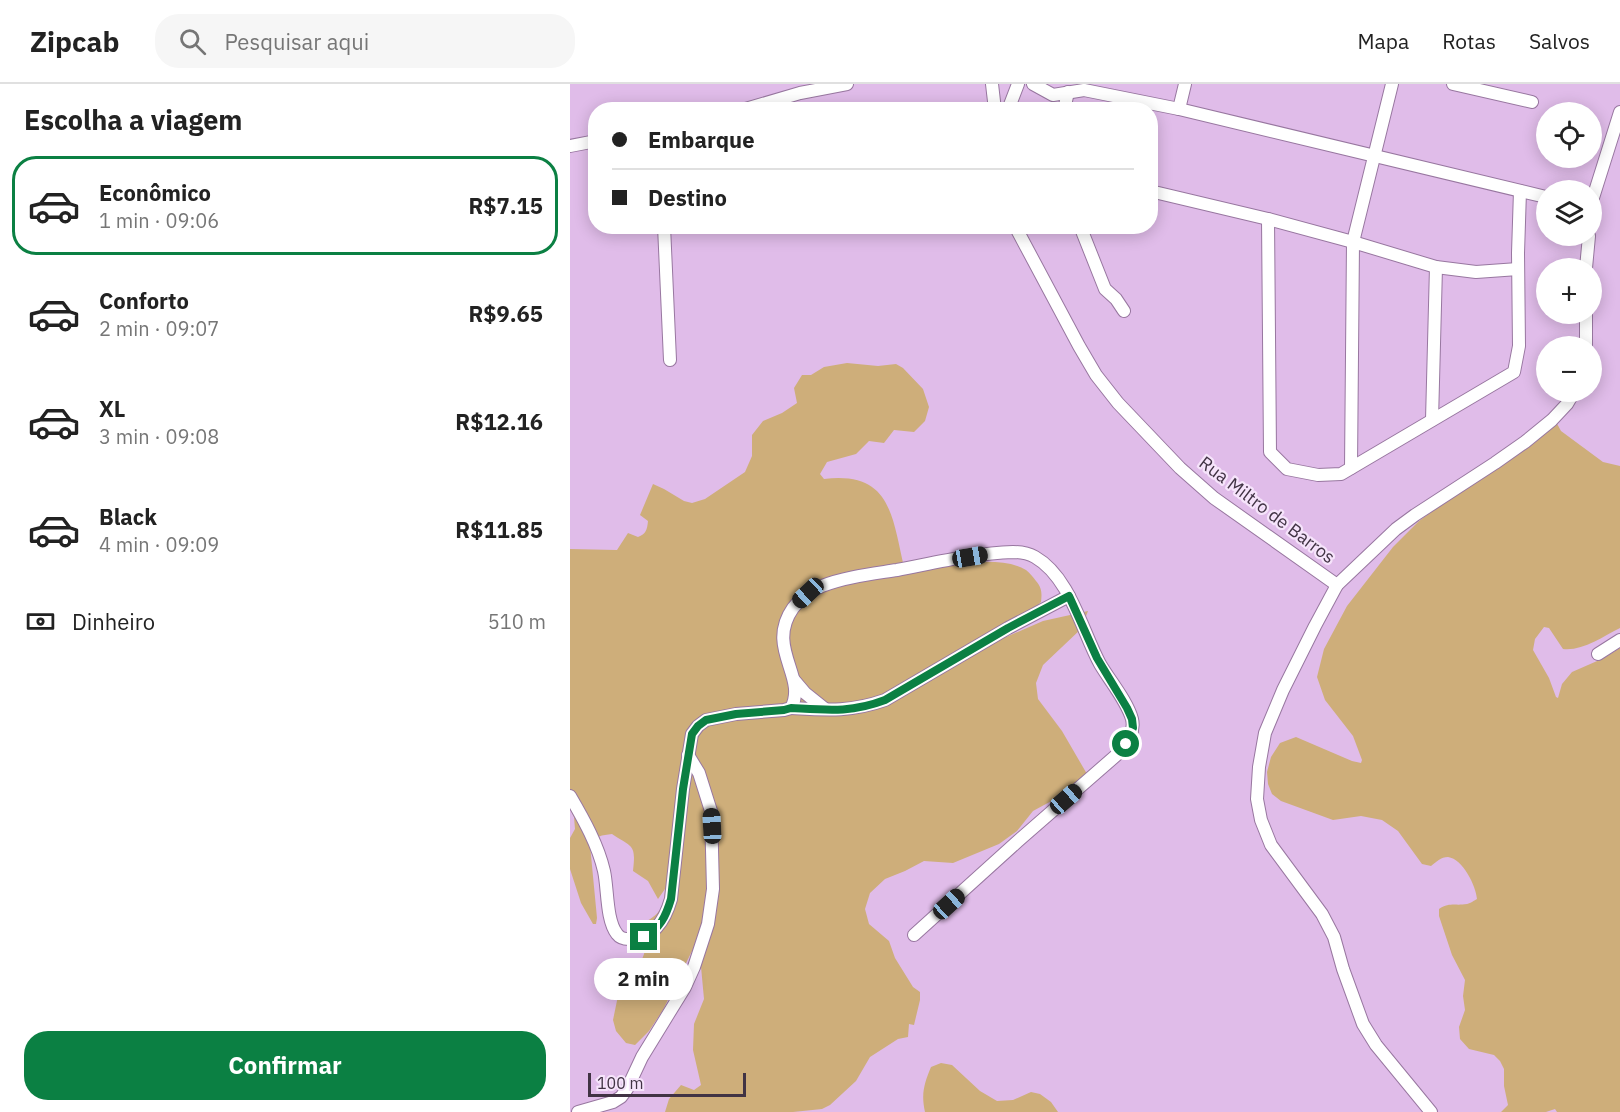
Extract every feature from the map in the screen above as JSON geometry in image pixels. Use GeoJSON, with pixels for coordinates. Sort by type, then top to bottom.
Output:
{"type":"FeatureCollection","features":[{"type":"Feature","properties":{"kind":"street"},"geometry":{"type":"LineString","coordinates":[[769,102],[800,93],[847,84]]}},
{"type":"Feature","properties":{"kind":"street"},"geometry":{"type":"LineString","coordinates":[[992,84],[994,102]]}},
{"type":"Feature","properties":{"kind":"street"},"geometry":{"type":"LineString","coordinates":[[1011,102],[1018,84]]}},
{"type":"Feature","properties":{"kind":"street"},"geometry":{"type":"LineString","coordinates":[[1033,84],[1053,95],[1065,88],[1144,102]]}},
{"type":"Feature","properties":{"kind":"street"},"geometry":{"type":"LineString","coordinates":[[1179,109],[1185,84]]}},
{"type":"Feature","properties":{"kind":"street"},"geometry":{"type":"LineString","coordinates":[[1351,468],[1353,242],[1392,84]]}},
{"type":"Feature","properties":{"kind":"street"},"geometry":{"type":"LineString","coordinates":[[1453,84],[1532,102]]}},
{"type":"Feature","properties":{"kind":"street"},"geometry":{"type":"LineString","coordinates":[[1158,105],[1536,195]]}},
{"type":"Feature","properties":{"kind":"street"},"geometry":{"type":"LineString","coordinates":[[1599,180],[1620,112]]}},
{"type":"Feature","properties":{"kind":"street"},"geometry":{"type":"LineString","coordinates":[[570,146],[588,143]]}},
{"type":"Feature","properties":{"kind":"street"},"geometry":{"type":"LineString","coordinates":[[1268,219],[1270,452],[1287,469],[1318,475],[1341,474],[1514,372],[1519,346],[1520,191]]}},
{"type":"Feature","properties":{"kind":"street"},"geometry":{"type":"LineString","coordinates":[[1158,193],[1268,219],[1436,267],[1476,272],[1518,269]]}},
{"type":"Feature","properties":{"kind":"street"},"geometry":{"type":"LineString","coordinates":[[664,234],[670,360]]}},
{"type":"Feature","properties":{"kind":"street","name":"Rua Miltro de Barros"},"geometry":{"type":"LineString","coordinates":[[1019,234],[1078,346],[1096,375],[1118,403],[1180,468],[1214,498],[1337,585]]}},
{"type":"Feature","properties":{"kind":"street"},"geometry":{"type":"LineString","coordinates":[[1083,234],[1105,289],[1116,298],[1124,311]]}},
{"type":"Feature","properties":{"kind":"street"},"geometry":{"type":"LineString","coordinates":[[1432,420],[1436,267]]}},
{"type":"Feature","properties":{"kind":"street"},"geometry":{"type":"LineString","coordinates":[[1431,1112],[1376,1045],[1363,1024],[1342,969],[1334,937],[1322,914],[1271,845],[1261,820],[1257,799],[1259,767],[1265,733],[1314,626],[1337,585],[1396,529],[1495,463],[1552,420],[1568,402]]}},
{"type":"Feature","properties":{"kind":"street"},"geometry":{"type":"LineString","coordinates":[[791,708],[796,696],[794,680],[784,651],[783,633],[787,618],[794,607],[808,593],[822,586],[992,553],[1024,552],[1036,557],[1052,571],[1069,596],[1097,658],[1132,719],[1131,736],[1120,752],[914,935]]}},
{"type":"Feature","properties":{"kind":"street"},"geometry":{"type":"LineString","coordinates":[[570,796],[600,856],[611,922],[615,932],[624,939],[644,937],[658,927],[667,914],[671,899],[688,755],[692,734],[698,726],[706,720],[736,714],[791,708],[826,710],[866,707],[885,700],[1008,628],[1069,596]]}},
{"type":"Feature","properties":{"kind":"street"},"geometry":{"type":"LineString","coordinates":[[1598,654],[1620,640]]}},
{"type":"Feature","properties":{"kind":"street"},"geometry":{"type":"LineString","coordinates":[[794,680],[805,693],[826,710]]}},
{"type":"Feature","properties":{"kind":"street"},"geometry":{"type":"LineString","coordinates":[[578,1112],[613,1102],[627,1089],[642,1057],[685,987],[708,924],[713,889],[711,811],[699,773],[688,755]]}},
{"type":"Feature","properties":{"kind":"shaded area"},"geometry":{"type":"Polygon","coordinates":[[[847,363],[878,366],[896,364],[903,368],[923,389],[929,407],[925,421],[914,432],[894,430],[884,443],[869,441],[856,454],[827,462],[820,474],[824,479],[846,478],[863,482],[876,490],[885,501],[891,515],[904,567],[916,569],[988,562],[1015,565],[1026,570],[1039,586],[1041,602],[1006,637],[1043,621],[1088,611],[1081,629],[1043,665],[1036,683],[1038,699],[1062,731],[1087,774],[1057,798],[1033,811],[1017,831],[999,844],[953,863],[924,861],[885,879],[870,893],[865,909],[869,924],[889,941],[895,958],[913,987],[920,992],[920,1000],[914,1025],[909,1024],[908,1037],[898,1039],[870,1057],[856,1081],[830,1105],[822,1109],[793,1112],[665,1112],[669,1099],[681,1085],[694,1090],[701,1085],[693,1050],[694,1024],[704,999],[699,945],[696,945],[691,953],[663,1010],[649,1031],[635,1045],[626,1043],[616,1031],[613,1020],[619,991],[637,973],[644,954],[647,937],[634,929],[657,914],[663,904],[665,889],[658,899],[648,881],[633,871],[632,848],[612,834],[599,836],[590,845],[597,918],[596,924],[593,924],[581,903],[570,869],[570,838],[575,829],[574,817],[570,809],[570,549],[617,550],[628,533],[638,537],[643,534],[647,529],[648,521],[640,515],[653,484],[684,501],[692,503],[705,499],[745,472],[752,456],[752,435],[763,421],[782,413],[797,403],[794,388],[802,375],[811,375],[824,367],[847,363]]]}},
{"type":"Feature","properties":{"kind":"shaded area"},"geometry":{"type":"Polygon","coordinates":[[[1555,420],[1561,431],[1603,462],[1620,466],[1620,628],[1585,646],[1563,649],[1549,628],[1544,627],[1535,639],[1533,650],[1558,698],[1562,684],[1572,672],[1620,648],[1620,1112],[1557,1112],[1555,1109],[1546,1112],[1501,1112],[1508,1105],[1504,1086],[1504,1069],[1500,1061],[1494,1055],[1469,1049],[1460,1039],[1459,1027],[1465,1010],[1463,996],[1465,980],[1452,955],[1439,916],[1439,909],[1443,907],[1468,904],[1477,899],[1474,887],[1464,868],[1448,857],[1431,866],[1422,864],[1398,831],[1382,820],[1361,816],[1333,820],[1281,801],[1272,794],[1268,784],[1267,772],[1271,757],[1280,743],[1296,737],[1361,763],[1362,760],[1353,736],[1325,700],[1317,677],[1324,649],[1347,606],[1393,547],[1419,521],[1555,420]]]}},
{"type":"Feature","properties":{"kind":"shaded area"},"geometry":{"type":"Polygon","coordinates":[[[941,1063],[952,1065],[980,1091],[997,1101],[1013,1100],[1031,1092],[1040,1094],[1051,1102],[1058,1112],[925,1112],[923,1094],[927,1079],[931,1067],[941,1063]]]}},
{"type":"Feature","properties":{"kind":"route"},"geometry":{"type":"LineString","coordinates":[[644,937],[658,927],[667,914],[671,899],[683,789],[692,734],[706,720],[791,708],[840,710],[866,707],[885,700],[1008,628],[1069,596],[1097,658],[1132,719],[1133,728],[1126,744]]}}]}
